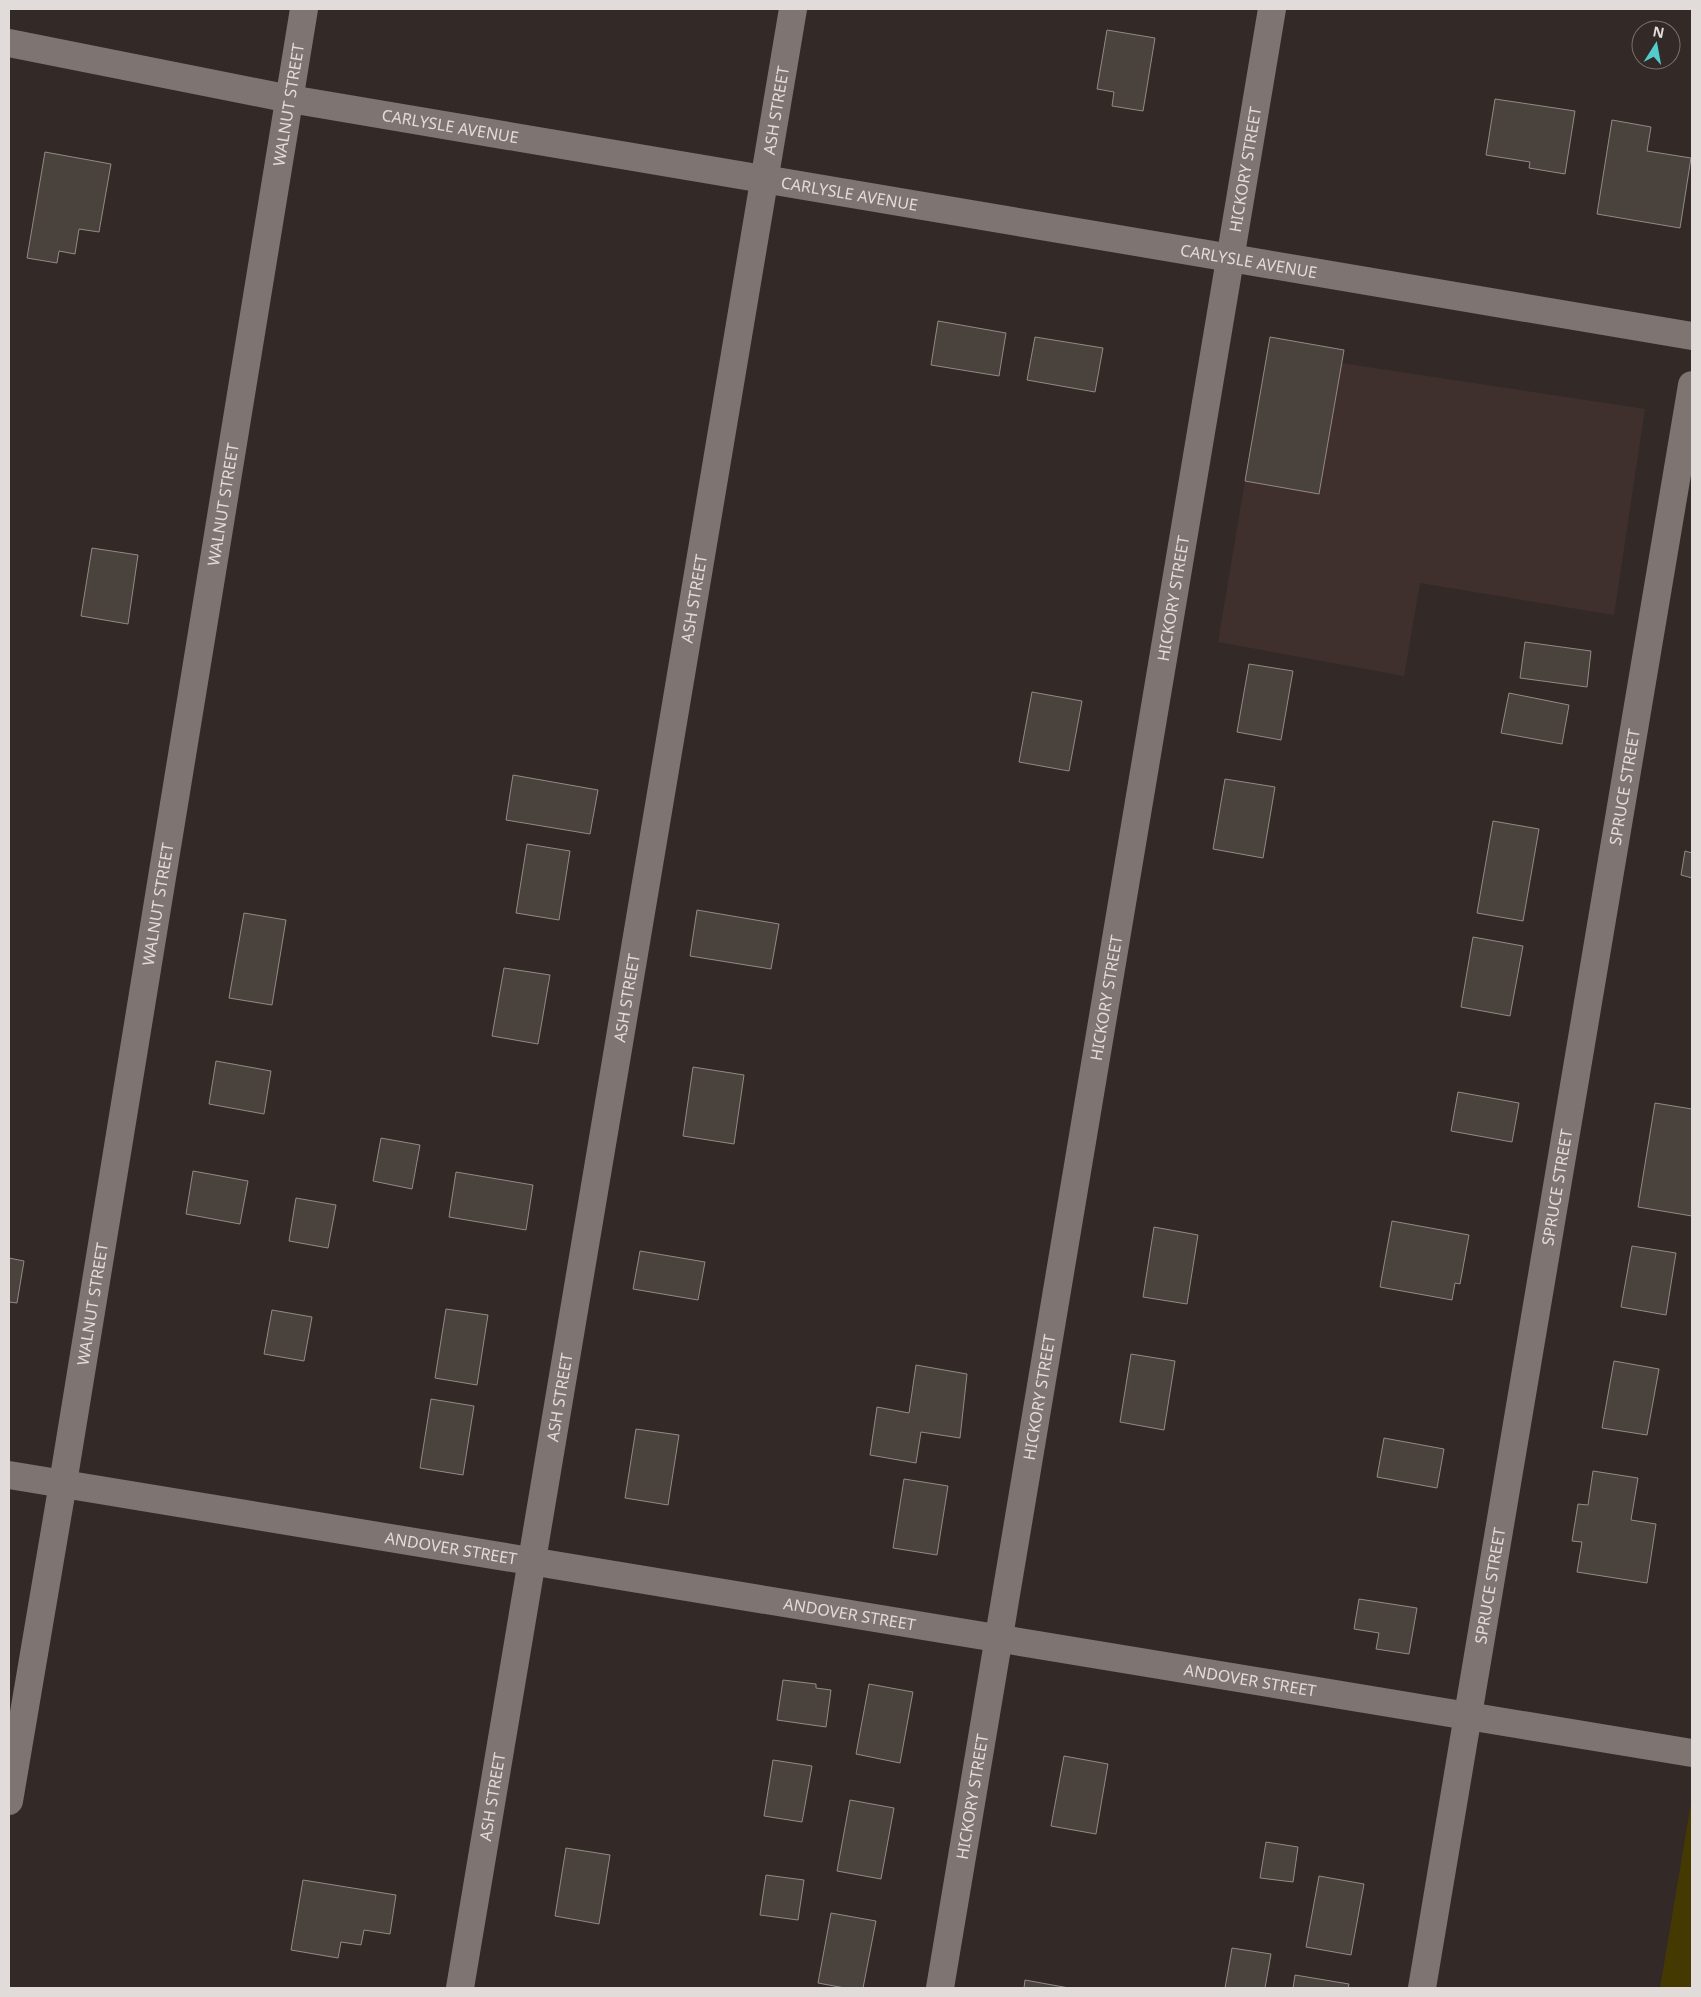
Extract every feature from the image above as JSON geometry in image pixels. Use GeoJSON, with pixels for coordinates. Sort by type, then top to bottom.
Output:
{"type":"FeatureCollection","features":[{"type":"Feature","properties":{"kind":"street","name":"WALNUT STREET"},"geometry":{"type":"LineString","coordinates":[[9,1801],[63,1484],[304,9]]}},
{"type":"Feature","properties":{"kind":"street","name":"ASH STREET"},"geometry":{"type":"LineString","coordinates":[[460,1988],[766,180],[793,9]]}},
{"type":"Feature","properties":{"kind":"street","name":"HICKORY STREET"},"geometry":{"type":"LineString","coordinates":[[940,1988],[1272,9]]}},
{"type":"Feature","properties":{"kind":"street","name":"CARLYSLE AVENUE"},"geometry":{"type":"LineString","coordinates":[[9,43],[290,99],[1692,336]]}},
{"type":"Feature","properties":{"kind":"street","name":"SPRUCE STREET"},"geometry":{"type":"LineString","coordinates":[[1422,1988],[1692,385]]}},
{"type":"Feature","properties":{"kind":"street","name":"ANDOVER STREET"},"geometry":{"type":"LineString","coordinates":[[9,1475],[533,1560],[998,1639],[1692,1753]]}},
{"type":"Feature","properties":{"kind":"shaded area"},"geometry":{"type":"Polygon","coordinates":[[[1341,363],[1645,409],[1614,615],[1420,583],[1404,676],[1218,642],[1245,481],[1319,493],[1341,363]]]}},
{"type":"Feature","properties":{"kind":"shaded area"},"geometry":{"type":"Polygon","coordinates":[[[1692,1797],[1692,1988],[1660,1988],[1692,1797]]]}},
{"type":"Feature","properties":{"kind":"building"},"geometry":{"type":"Polygon","coordinates":[[[1107,30],[1155,38],[1143,111],[1112,106],[1114,92],[1097,89],[1107,30]]]}},
{"type":"Feature","properties":{"kind":"building"},"geometry":{"type":"Polygon","coordinates":[[[1495,99],[1575,111],[1565,174],[1529,168],[1530,162],[1486,155],[1495,99]]]}},
{"type":"Feature","properties":{"kind":"building"},"geometry":{"type":"Polygon","coordinates":[[[1612,120],[1651,127],[1647,151],[1691,158],[1680,228],[1597,214],[1612,120]]]}},
{"type":"Feature","properties":{"kind":"building"},"geometry":{"type":"Polygon","coordinates":[[[45,152],[111,164],[99,232],[79,229],[75,254],[59,251],[57,263],[27,258],[45,152]]]}},
{"type":"Feature","properties":{"kind":"building"},"geometry":{"type":"Polygon","coordinates":[[[938,321],[1006,333],[999,376],[931,365],[938,321]]]}},
{"type":"Feature","properties":{"kind":"building"},"geometry":{"type":"Polygon","coordinates":[[[1035,337],[1103,348],[1095,392],[1027,380],[1035,337]]]}},
{"type":"Feature","properties":{"kind":"building"},"geometry":{"type":"Polygon","coordinates":[[[1270,337],[1344,350],[1319,494],[1245,481],[1270,337]]]}},
{"type":"Feature","properties":{"kind":"building"},"geometry":{"type":"Polygon","coordinates":[[[92,548],[138,555],[128,624],[81,616],[92,548]]]}},
{"type":"Feature","properties":{"kind":"building"},"geometry":{"type":"Polygon","coordinates":[[[1525,642],[1591,651],[1587,687],[1520,678],[1525,642]]]}},
{"type":"Feature","properties":{"kind":"building"},"geometry":{"type":"Polygon","coordinates":[[[1249,664],[1293,671],[1281,740],[1237,732],[1249,664]]]}},
{"type":"Feature","properties":{"kind":"building"},"geometry":{"type":"Polygon","coordinates":[[[1032,692],[1082,701],[1069,771],[1019,762],[1032,692]]]}},
{"type":"Feature","properties":{"kind":"building"},"geometry":{"type":"Polygon","coordinates":[[[1509,693],[1569,705],[1562,744],[1501,733],[1509,693]]]}},
{"type":"Feature","properties":{"kind":"building"},"geometry":{"type":"Polygon","coordinates":[[[513,775],[598,790],[590,834],[506,820],[513,775]]]}},
{"type":"Feature","properties":{"kind":"building"},"geometry":{"type":"Polygon","coordinates":[[[1225,779],[1275,787],[1263,858],[1213,849],[1225,779]]]}},
{"type":"Feature","properties":{"kind":"building"},"geometry":{"type":"Polygon","coordinates":[[[1493,821],[1539,829],[1523,921],[1477,913],[1493,821]]]}},
{"type":"Feature","properties":{"kind":"building"},"geometry":{"type":"Polygon","coordinates":[[[527,844],[570,851],[559,920],[516,913],[527,844]]]}},
{"type":"Feature","properties":{"kind":"building"},"geometry":{"type":"Polygon","coordinates":[[[1685,851],[1692,853],[1692,878],[1681,875],[1685,851]]]}},
{"type":"Feature","properties":{"kind":"building"},"geometry":{"type":"Polygon","coordinates":[[[697,910],[779,924],[771,969],[690,956],[697,910]]]}},
{"type":"Feature","properties":{"kind":"building"},"geometry":{"type":"Polygon","coordinates":[[[244,913],[286,920],[272,1005],[229,998],[244,913]]]}},
{"type":"Feature","properties":{"kind":"building"},"geometry":{"type":"Polygon","coordinates":[[[1473,937],[1523,946],[1510,1016],[1461,1007],[1473,937]]]}},
{"type":"Feature","properties":{"kind":"building"},"geometry":{"type":"Polygon","coordinates":[[[504,968],[550,975],[538,1044],[492,1036],[504,968]]]}},
{"type":"Feature","properties":{"kind":"building"},"geometry":{"type":"Polygon","coordinates":[[[216,1061],[271,1071],[264,1114],[209,1104],[216,1061]]]}},
{"type":"Feature","properties":{"kind":"building"},"geometry":{"type":"Polygon","coordinates":[[[693,1067],[744,1075],[734,1144],[683,1136],[693,1067]]]}},
{"type":"Feature","properties":{"kind":"building"},"geometry":{"type":"Polygon","coordinates":[[[1458,1092],[1519,1103],[1512,1142],[1451,1131],[1458,1092]]]}},
{"type":"Feature","properties":{"kind":"building"},"geometry":{"type":"Polygon","coordinates":[[[1655,1103],[1692,1109],[1692,1216],[1638,1207],[1655,1103]]]}},
{"type":"Feature","properties":{"kind":"building"},"geometry":{"type":"Polygon","coordinates":[[[381,1138],[420,1145],[412,1189],[373,1181],[381,1138]]]}},
{"type":"Feature","properties":{"kind":"building"},"geometry":{"type":"Polygon","coordinates":[[[193,1171],[248,1181],[240,1224],[186,1214],[193,1171]]]}},
{"type":"Feature","properties":{"kind":"building"},"geometry":{"type":"Polygon","coordinates":[[[456,1172],[533,1185],[526,1230],[449,1217],[456,1172]]]}},
{"type":"Feature","properties":{"kind":"building"},"geometry":{"type":"Polygon","coordinates":[[[296,1198],[336,1205],[328,1248],[289,1241],[296,1198]]]}},
{"type":"Feature","properties":{"kind":"building"},"geometry":{"type":"Polygon","coordinates":[[[1392,1221],[1469,1235],[1460,1284],[1455,1283],[1452,1300],[1380,1287],[1392,1221]]]}},
{"type":"Feature","properties":{"kind":"building"},"geometry":{"type":"Polygon","coordinates":[[[1154,1227],[1198,1235],[1187,1304],[1143,1297],[1154,1227]]]}},
{"type":"Feature","properties":{"kind":"building"},"geometry":{"type":"Polygon","coordinates":[[[1632,1246],[1676,1253],[1666,1315],[1621,1307],[1632,1246]]]}},
{"type":"Feature","properties":{"kind":"building"},"geometry":{"type":"Polygon","coordinates":[[[640,1251],[705,1262],[698,1300],[633,1289],[640,1251]]]}},
{"type":"Feature","properties":{"kind":"building"},"geometry":{"type":"Polygon","coordinates":[[[9,1258],[24,1261],[17,1303],[9,1302],[9,1258]]]}},
{"type":"Feature","properties":{"kind":"building"},"geometry":{"type":"Polygon","coordinates":[[[446,1309],[488,1315],[477,1385],[435,1378],[446,1309]]]}},
{"type":"Feature","properties":{"kind":"building"},"geometry":{"type":"Polygon","coordinates":[[[272,1310],[312,1317],[304,1361],[264,1354],[272,1310]]]}},
{"type":"Feature","properties":{"kind":"building"},"geometry":{"type":"Polygon","coordinates":[[[1131,1354],[1175,1361],[1164,1430],[1120,1422],[1131,1354]]]}},
{"type":"Feature","properties":{"kind":"building"},"geometry":{"type":"Polygon","coordinates":[[[1614,1361],[1659,1369],[1647,1435],[1602,1428],[1614,1361]]]}},
{"type":"Feature","properties":{"kind":"building"},"geometry":{"type":"Polygon","coordinates":[[[916,1365],[967,1374],[960,1438],[921,1432],[916,1463],[870,1455],[877,1407],[909,1413],[916,1365]]]}},
{"type":"Feature","properties":{"kind":"building"},"geometry":{"type":"Polygon","coordinates":[[[431,1399],[474,1406],[463,1475],[420,1468],[431,1399]]]}},
{"type":"Feature","properties":{"kind":"building"},"geometry":{"type":"Polygon","coordinates":[[[636,1429],[679,1435],[668,1505],[625,1498],[636,1429]]]}},
{"type":"Feature","properties":{"kind":"building"},"geometry":{"type":"Polygon","coordinates":[[[1384,1438],[1444,1449],[1437,1488],[1377,1477],[1384,1438]]]}},
{"type":"Feature","properties":{"kind":"building"},"geometry":{"type":"Polygon","coordinates":[[[1593,1471],[1638,1478],[1631,1520],[1656,1524],[1647,1583],[1577,1572],[1582,1542],[1572,1541],[1578,1504],[1588,1505],[1593,1471]]]}},
{"type":"Feature","properties":{"kind":"building"},"geometry":{"type":"Polygon","coordinates":[[[904,1479],[948,1486],[937,1555],[893,1548],[904,1479]]]}},
{"type":"Feature","properties":{"kind":"building"},"geometry":{"type":"Polygon","coordinates":[[[1359,1599],[1417,1608],[1409,1654],[1376,1649],[1379,1633],[1354,1629],[1359,1599]]]}},
{"type":"Feature","properties":{"kind":"building"},"geometry":{"type":"Polygon","coordinates":[[[783,1680],[816,1684],[816,1688],[831,1690],[826,1727],[777,1720],[783,1680]]]}},
{"type":"Feature","properties":{"kind":"building"},"geometry":{"type":"Polygon","coordinates":[[[869,1684],[913,1692],[900,1763],[856,1754],[869,1684]]]}},
{"type":"Feature","properties":{"kind":"building"},"geometry":{"type":"Polygon","coordinates":[[[1064,1756],[1108,1764],[1096,1834],[1051,1826],[1064,1756]]]}},
{"type":"Feature","properties":{"kind":"building"},"geometry":{"type":"Polygon","coordinates":[[[773,1760],[812,1766],[802,1822],[764,1816],[773,1760]]]}},
{"type":"Feature","properties":{"kind":"building"},"geometry":{"type":"Polygon","coordinates":[[[850,1800],[894,1808],[881,1879],[837,1871],[850,1800]]]}},
{"type":"Feature","properties":{"kind":"building"},"geometry":{"type":"Polygon","coordinates":[[[1266,1842],[1298,1847],[1293,1882],[1260,1878],[1266,1842]]]}},
{"type":"Feature","properties":{"kind":"building"},"geometry":{"type":"Polygon","coordinates":[[[566,1848],[610,1855],[599,1924],[555,1916],[566,1848]]]}},
{"type":"Feature","properties":{"kind":"building"},"geometry":{"type":"Polygon","coordinates":[[[766,1875],[804,1880],[798,1920],[760,1915],[766,1875]]]}},
{"type":"Feature","properties":{"kind":"building"},"geometry":{"type":"Polygon","coordinates":[[[1319,1876],[1364,1884],[1351,1955],[1306,1947],[1319,1876]]]}},
{"type":"Feature","properties":{"kind":"building"},"geometry":{"type":"Polygon","coordinates":[[[303,1880],[396,1895],[390,1934],[364,1930],[361,1945],[341,1942],[338,1958],[291,1950],[303,1880]]]}},
{"type":"Feature","properties":{"kind":"building"},"geometry":{"type":"Polygon","coordinates":[[[831,1913],[876,1921],[863,1988],[845,1988],[818,1983],[831,1913]]]}},
{"type":"Feature","properties":{"kind":"building"},"geometry":{"type":"Polygon","coordinates":[[[1232,1948],[1271,1954],[1265,1988],[1225,1988],[1232,1948]]]}},
{"type":"Feature","properties":{"kind":"building"},"geometry":{"type":"Polygon","coordinates":[[[1295,1975],[1349,1984],[1348,1988],[1293,1988],[1295,1975]]]}},
{"type":"Feature","properties":{"kind":"building"},"geometry":{"type":"Polygon","coordinates":[[[1025,1980],[1069,1988],[1024,1988],[1025,1980]]]}}]}
